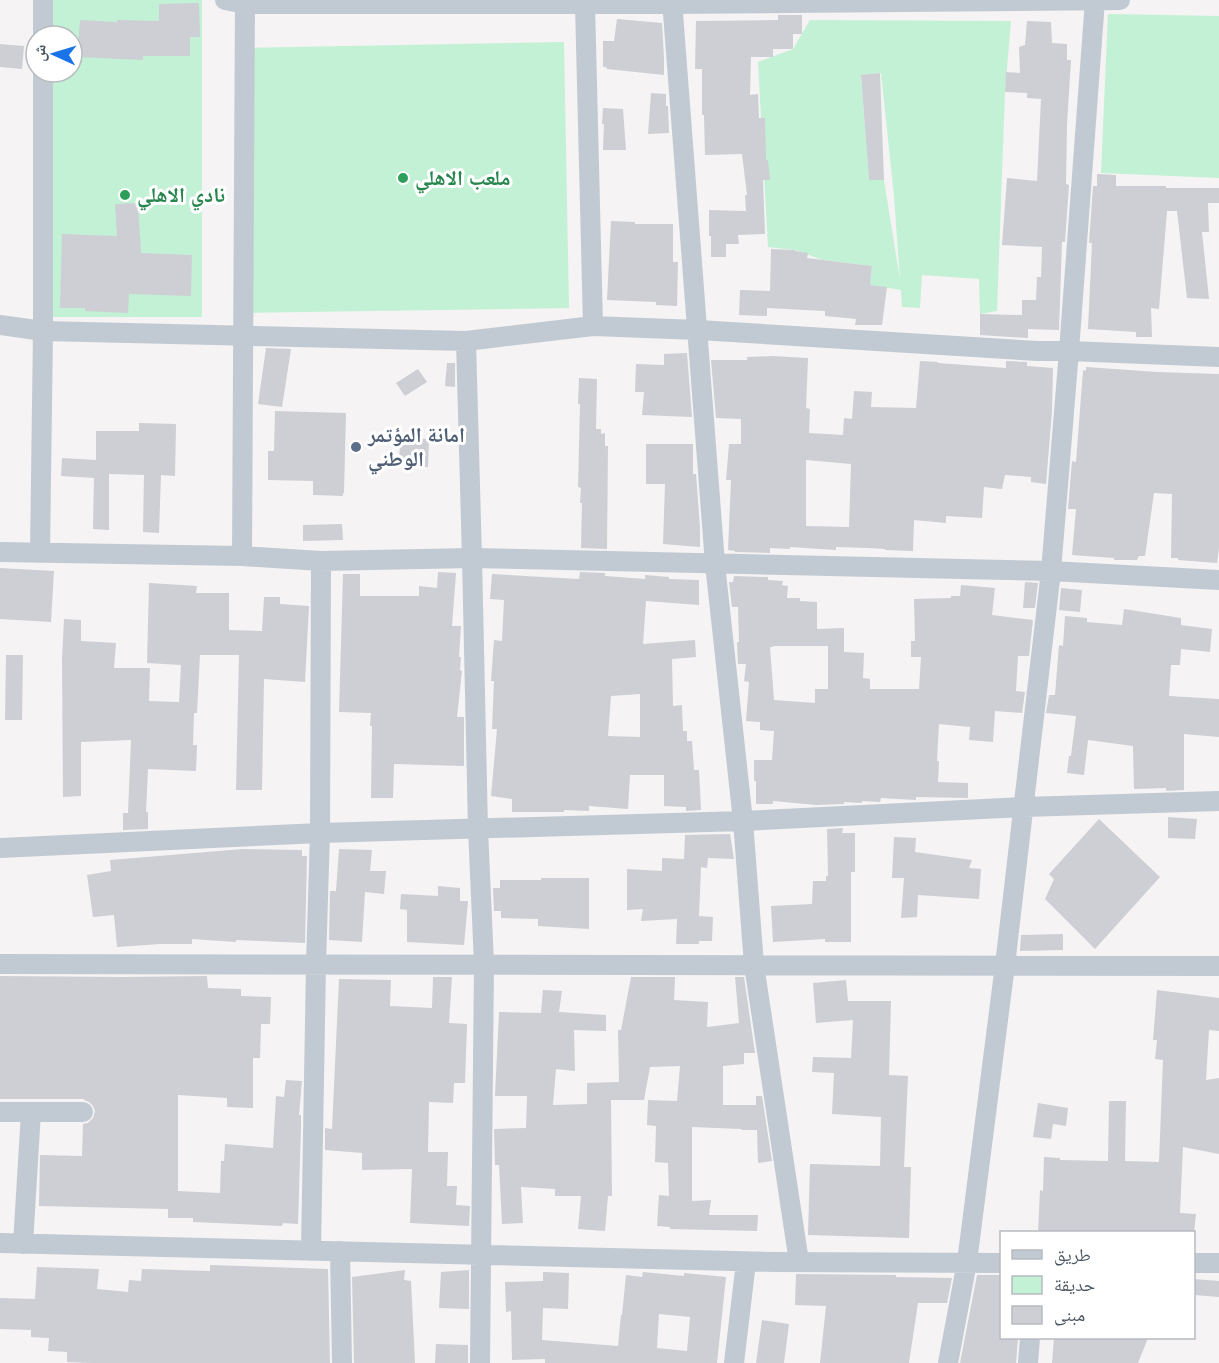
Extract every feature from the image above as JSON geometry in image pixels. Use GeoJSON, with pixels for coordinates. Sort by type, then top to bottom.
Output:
{"type":"FeatureCollection","features":[{"type":"Feature","properties":{"kind":"street"},"geometry":{"type":"LineString","coordinates":[[43,0],[43,24]]}},
{"type":"Feature","properties":{"kind":"street"},"geometry":{"type":"LineString","coordinates":[[225,0],[585,4],[1120,0]]}},
{"type":"Feature","properties":{"kind":"street"},"geometry":{"type":"LineString","coordinates":[[948,1363],[968,1262],[1051,571],[1095,1]]}},
{"type":"Feature","properties":{"kind":"street"},"geometry":{"type":"LineString","coordinates":[[242,556],[245,2]]}},
{"type":"Feature","properties":{"kind":"street"},"geometry":{"type":"LineString","coordinates":[[672,2],[715,564],[743,821],[754,965],[799,1262]]}},
{"type":"Feature","properties":{"kind":"street"},"geometry":{"type":"LineString","coordinates":[[585,4],[592,326]]}},
{"type":"Feature","properties":{"kind":"street"},"geometry":{"type":"LineString","coordinates":[[40,553],[43,84]]}},
{"type":"Feature","properties":{"kind":"street"},"geometry":{"type":"LineString","coordinates":[[0,325],[43,331],[466,341],[592,326],[698,330],[1037,351],[1219,357]]}},
{"type":"Feature","properties":{"kind":"street"},"geometry":{"type":"LineString","coordinates":[[466,341],[478,829],[484,964],[480,1363]]}},
{"type":"Feature","properties":{"kind":"street"},"geometry":{"type":"LineString","coordinates":[[0,552],[242,556],[321,561],[472,558],[1051,571],[1219,580]]}},
{"type":"Feature","properties":{"kind":"street"},"geometry":{"type":"LineString","coordinates":[[311,1251],[315,964],[320,833],[321,561]]}},
{"type":"Feature","properties":{"kind":"street"},"geometry":{"type":"LineString","coordinates":[[0,848],[320,833],[743,821],[1024,807],[1219,801]]}},
{"type":"Feature","properties":{"kind":"street"},"geometry":{"type":"LineString","coordinates":[[0,964],[1219,966]]}},
{"type":"Feature","properties":{"kind":"street"},"geometry":{"type":"LineString","coordinates":[[23,1244],[31,1112]]}},
{"type":"Feature","properties":{"kind":"street"},"geometry":{"type":"LineString","coordinates":[[0,1113],[83,1112]]}},
{"type":"Feature","properties":{"kind":"street"},"geometry":{"type":"LineString","coordinates":[[0,1243],[746,1262],[1000,1263]]}},
{"type":"Feature","properties":{"kind":"street"},"geometry":{"type":"LineString","coordinates":[[340,1251],[342,1363]]}},
{"type":"Feature","properties":{"kind":"street"},"geometry":{"type":"LineString","coordinates":[[734,1363],[746,1262]]}},
{"type":"Feature","properties":{"kind":"street"},"geometry":{"type":"LineString","coordinates":[[1195,1263],[1219,1263]]}},
{"type":"Feature","properties":{"kind":"street"},"geometry":{"type":"LineString","coordinates":[[1028,1363],[1030,1339]]}},
{"type":"Feature","properties":{"kind":"green space","name":"نادي الاهلي"},"geometry":{"type":"Polygon","coordinates":[[[53,0],[202,0],[202,317],[45,317],[52,84],[84,84],[84,24],[53,24],[53,0]]]}},
{"type":"Feature","properties":{"kind":"green space"},"geometry":{"type":"Polygon","coordinates":[[[1108,14],[1219,16],[1219,178],[1101,173],[1108,14]]]}},
{"type":"Feature","properties":{"kind":"green space"},"geometry":{"type":"Polygon","coordinates":[[[810,20],[1011,21],[1005,92],[997,311],[980,314],[979,279],[922,275],[920,308],[902,307],[901,290],[870,285],[872,266],[823,260],[795,250],[768,247],[758,62],[793,49],[810,20]],[[881,73],[861,75],[869,180],[884,180],[900,280],[881,73]]]}},
{"type":"Feature","properties":{"kind":"green space","name":"ملعب الاهلي"},"geometry":{"type":"Polygon","coordinates":[[[564,42],[569,308],[242,313],[238,48],[564,42]]]}},
{"type":"Feature","properties":{"kind":"building"},"geometry":{"type":"Polygon","coordinates":[[[199,3],[200,37],[190,37],[190,56],[143,56],[143,60],[84,57],[84,24],[80,24],[80,20],[159,21],[159,4],[199,3]]]}},
{"type":"Feature","properties":{"kind":"building"},"geometry":{"type":"Polygon","coordinates":[[[778,15],[802,15],[802,34],[793,34],[793,49],[773,49],[773,57],[751,57],[750,95],[758,94],[759,118],[765,118],[766,160],[768,160],[770,180],[763,180],[765,234],[738,235],[739,244],[726,244],[726,257],[711,257],[709,210],[746,211],[745,195],[747,195],[742,154],[705,155],[702,69],[695,69],[696,21],[778,20],[778,15]]]}},
{"type":"Feature","properties":{"kind":"building"},"geometry":{"type":"Polygon","coordinates":[[[617,19],[662,23],[664,75],[603,67],[603,41],[614,41],[617,19]]]}},
{"type":"Feature","properties":{"kind":"building"},"geometry":{"type":"Polygon","coordinates":[[[1027,21],[1051,22],[1052,43],[1067,44],[1067,60],[1071,60],[1066,184],[1069,185],[1065,242],[1062,242],[1059,330],[1028,329],[1028,338],[980,335],[980,314],[1022,315],[1022,300],[1036,300],[1037,277],[1041,277],[1042,247],[1002,245],[1007,178],[1037,181],[1041,99],[1027,98],[1027,93],[1005,92],[1006,72],[1020,73],[1019,47],[1025,45],[1027,21]]]}},
{"type":"Feature","properties":{"kind":"building"},"geometry":{"type":"Polygon","coordinates":[[[0,44],[24,46],[22,69],[0,67],[0,44]]]}},
{"type":"Feature","properties":{"kind":"building"},"geometry":{"type":"Polygon","coordinates":[[[880,73],[884,180],[869,180],[861,75],[880,73]]]}},
{"type":"Feature","properties":{"kind":"building"},"geometry":{"type":"Polygon","coordinates":[[[651,93],[666,94],[669,133],[648,134],[651,93]]]}},
{"type":"Feature","properties":{"kind":"building"},"geometry":{"type":"Polygon","coordinates":[[[603,108],[623,109],[626,150],[603,150],[603,108]]]}},
{"type":"Feature","properties":{"kind":"building"},"geometry":{"type":"Polygon","coordinates":[[[1097,174],[1116,175],[1116,186],[1219,188],[1219,203],[1208,203],[1209,232],[1202,232],[1209,299],[1187,298],[1177,211],[1167,211],[1159,309],[1151,308],[1152,337],[1136,337],[1136,332],[1088,329],[1092,243],[1089,243],[1093,186],[1097,186],[1097,174]]]}},
{"type":"Feature","properties":{"kind":"building"},"geometry":{"type":"Polygon","coordinates":[[[138,203],[141,253],[192,255],[191,296],[129,294],[128,313],[85,311],[85,308],[60,308],[62,234],[117,236],[115,204],[138,203]]]}},
{"type":"Feature","properties":{"kind":"building"},"geometry":{"type":"Polygon","coordinates":[[[611,221],[635,222],[635,224],[673,224],[673,262],[678,262],[677,306],[656,305],[656,302],[607,300],[611,221]]]}},
{"type":"Feature","properties":{"kind":"building"},"geometry":{"type":"Polygon","coordinates":[[[771,249],[795,250],[808,253],[807,258],[872,266],[870,285],[887,287],[882,325],[855,325],[856,319],[825,316],[825,311],[767,308],[767,316],[739,315],[740,290],[770,291],[771,249]]]}},
{"type":"Feature","properties":{"kind":"building"},"geometry":{"type":"Polygon","coordinates":[[[266,348],[291,349],[282,407],[258,404],[266,348]]]}},
{"type":"Feature","properties":{"kind":"building"},"geometry":{"type":"Polygon","coordinates":[[[687,353],[692,417],[642,415],[644,392],[635,392],[636,364],[664,365],[664,354],[687,353]]]}},
{"type":"Feature","properties":{"kind":"building"},"geometry":{"type":"Polygon","coordinates":[[[747,357],[808,358],[806,408],[810,409],[809,433],[843,435],[844,418],[852,419],[854,391],[872,392],[871,407],[916,408],[920,361],[1006,368],[1006,361],[1027,362],[1027,366],[1053,368],[1046,484],[1031,482],[1031,477],[1005,475],[1002,489],[984,487],[982,518],[946,516],[946,523],[914,520],[913,551],[836,547],[836,550],[770,548],[770,553],[728,550],[731,480],[726,480],[729,444],[741,444],[741,419],[716,418],[711,360],[747,360],[747,357]],[[806,460],[806,526],[849,527],[851,464],[806,460]]]}},
{"type":"Feature","properties":{"kind":"building"},"geometry":{"type":"Polygon","coordinates":[[[447,363],[455,363],[455,387],[445,386],[447,363]]]}},
{"type":"Feature","properties":{"kind":"building"},"geometry":{"type":"Polygon","coordinates":[[[1086,367],[1219,374],[1219,548],[1217,563],[1171,558],[1172,494],[1154,493],[1145,556],[1139,556],[1137,560],[1114,560],[1114,558],[1072,555],[1076,509],[1068,509],[1072,461],[1076,462],[1083,370],[1086,371],[1086,367]]]}},
{"type":"Feature","properties":{"kind":"building"},"geometry":{"type":"Polygon","coordinates":[[[418,369],[427,382],[405,396],[396,383],[418,369]]]}},
{"type":"Feature","properties":{"kind":"building"},"geometry":{"type":"Polygon","coordinates":[[[579,378],[597,379],[596,429],[601,429],[601,434],[605,433],[605,446],[608,446],[607,549],[581,548],[582,503],[580,503],[581,488],[578,487],[579,378]]]}},
{"type":"Feature","properties":{"kind":"building"},"geometry":{"type":"Polygon","coordinates":[[[275,411],[346,413],[343,496],[313,495],[313,481],[268,480],[268,451],[274,451],[275,411]]]}},
{"type":"Feature","properties":{"kind":"building"},"geometry":{"type":"Polygon","coordinates":[[[139,423],[176,424],[175,476],[161,475],[159,533],[143,532],[144,475],[109,474],[109,530],[93,529],[94,478],[61,476],[62,458],[96,460],[96,431],[139,431],[139,423]]]}},
{"type":"Feature","properties":{"kind":"building"},"geometry":{"type":"Polygon","coordinates":[[[400,438],[429,439],[428,467],[399,466],[400,438]]]}},
{"type":"Feature","properties":{"kind":"building"},"geometry":{"type":"Polygon","coordinates":[[[646,444],[693,444],[693,474],[696,474],[700,547],[663,544],[665,484],[646,484],[646,444]]]}},
{"type":"Feature","properties":{"kind":"building"},"geometry":{"type":"Polygon","coordinates":[[[342,524],[343,540],[303,541],[303,525],[342,524]]]}},
{"type":"Feature","properties":{"kind":"building"},"geometry":{"type":"Polygon","coordinates":[[[0,568],[54,571],[51,622],[0,619],[0,568]]]}},
{"type":"Feature","properties":{"kind":"building"},"geometry":{"type":"Polygon","coordinates":[[[438,572],[456,573],[452,626],[461,626],[459,657],[461,657],[460,670],[462,671],[457,717],[464,717],[464,766],[394,764],[393,798],[371,798],[371,713],[339,712],[343,574],[360,574],[360,596],[419,596],[419,586],[437,588],[438,572]]]}},
{"type":"Feature","properties":{"kind":"building"},"geometry":{"type":"Polygon","coordinates":[[[580,572],[645,579],[645,575],[699,580],[699,605],[646,601],[643,644],[695,640],[696,657],[672,659],[673,706],[682,705],[683,731],[687,731],[687,741],[692,741],[694,770],[699,770],[701,810],[686,811],[686,807],[664,806],[664,775],[630,775],[628,809],[589,806],[589,811],[512,812],[512,799],[491,796],[497,729],[492,729],[494,681],[491,681],[494,640],[502,641],[504,600],[490,599],[492,574],[579,579],[580,572]],[[640,694],[611,696],[608,736],[640,737],[640,694]]]}},
{"type":"Feature","properties":{"kind":"building"},"geometry":{"type":"Polygon","coordinates":[[[734,576],[768,577],[768,580],[783,581],[782,585],[788,586],[787,598],[817,602],[817,629],[844,628],[844,652],[864,653],[863,678],[870,679],[870,689],[919,689],[921,657],[911,657],[911,641],[915,641],[914,599],[960,596],[961,585],[995,588],[992,615],[1033,620],[1029,656],[1018,656],[1016,691],[1025,692],[1022,713],[995,711],[993,742],[969,740],[970,727],[939,724],[938,782],[968,783],[968,798],[916,797],[916,800],[881,798],[880,802],[862,801],[862,803],[816,805],[773,801],[773,804],[756,804],[754,760],[772,760],[774,731],[760,730],[760,722],[746,721],[749,682],[744,681],[746,664],[738,664],[738,607],[732,607],[729,582],[733,582],[734,576]],[[828,646],[770,647],[774,700],[815,703],[815,689],[828,689],[828,646]]]}},
{"type":"Feature","properties":{"kind":"building"},"geometry":{"type":"Polygon","coordinates":[[[1025,582],[1038,583],[1035,608],[1023,608],[1025,582]]]}},
{"type":"Feature","properties":{"kind":"building"},"geometry":{"type":"Polygon","coordinates":[[[149,583],[197,586],[196,593],[229,593],[229,630],[262,631],[264,597],[280,597],[280,604],[309,606],[305,682],[264,679],[262,790],[236,790],[239,655],[200,655],[197,713],[194,713],[193,745],[197,745],[196,771],[148,769],[146,812],[148,812],[148,829],[123,830],[123,813],[128,813],[131,740],[81,742],[81,796],[63,797],[64,619],[81,620],[81,641],[116,643],[114,668],[150,668],[149,701],[179,702],[181,665],[147,663],[149,583]]]}},
{"type":"Feature","properties":{"kind":"building"},"geometry":{"type":"Polygon","coordinates":[[[1061,588],[1082,590],[1080,612],[1059,610],[1061,588]]]}},
{"type":"Feature","properties":{"kind":"building"},"geometry":{"type":"Polygon","coordinates":[[[1124,609],[1181,618],[1181,625],[1212,629],[1210,652],[1181,649],[1180,665],[1171,665],[1169,696],[1219,699],[1219,737],[1184,734],[1184,790],[1134,789],[1133,746],[1088,740],[1084,775],[1067,773],[1076,716],[1046,713],[1049,695],[1055,695],[1059,645],[1063,646],[1065,616],[1087,618],[1087,622],[1122,625],[1124,609]]]}},
{"type":"Feature","properties":{"kind":"building"},"geometry":{"type":"Polygon","coordinates":[[[6,655],[23,655],[22,720],[5,720],[6,655]]]}},
{"type":"Feature","properties":{"kind":"building"},"geometry":{"type":"Polygon","coordinates":[[[1168,817],[1197,819],[1195,839],[1168,838],[1168,817]]]}},
{"type":"Feature","properties":{"kind":"building"},"geometry":{"type":"Polygon","coordinates":[[[1099,819],[1160,877],[1095,949],[1045,899],[1054,879],[1049,874],[1099,819]]]}},
{"type":"Feature","properties":{"kind":"building"},"geometry":{"type":"Polygon","coordinates":[[[843,828],[842,833],[855,833],[855,872],[851,872],[851,942],[825,942],[825,939],[773,942],[771,906],[812,904],[813,881],[826,881],[826,876],[828,876],[827,829],[843,828]]]}},
{"type":"Feature","properties":{"kind":"building"},"geometry":{"type":"Polygon","coordinates":[[[730,834],[734,859],[708,858],[707,868],[701,867],[699,916],[713,917],[712,941],[699,941],[699,944],[676,944],[677,919],[641,921],[643,909],[627,910],[627,869],[662,871],[662,858],[684,859],[685,835],[730,834]]]}},
{"type":"Feature","properties":{"kind":"building"},"geometry":{"type":"Polygon","coordinates":[[[894,837],[916,838],[915,852],[972,860],[969,868],[981,869],[979,899],[918,895],[917,917],[901,918],[904,878],[892,878],[894,837]]]}},
{"type":"Feature","properties":{"kind":"building"},"geometry":{"type":"Polygon","coordinates":[[[243,849],[302,850],[302,856],[307,856],[305,943],[192,939],[192,944],[117,947],[114,915],[93,917],[87,875],[111,871],[110,860],[243,849]]]}},
{"type":"Feature","properties":{"kind":"building"},"geometry":{"type":"Polygon","coordinates":[[[339,849],[372,850],[370,871],[386,871],[384,894],[365,892],[362,942],[329,940],[330,891],[336,891],[339,849]]]}},
{"type":"Feature","properties":{"kind":"building"},"geometry":{"type":"Polygon","coordinates":[[[541,878],[589,878],[589,929],[538,926],[538,919],[501,918],[501,911],[494,911],[493,888],[500,888],[500,880],[541,880],[541,878]]]}},
{"type":"Feature","properties":{"kind":"building"},"geometry":{"type":"Polygon","coordinates":[[[438,886],[460,888],[460,901],[468,901],[464,945],[407,942],[407,910],[400,909],[401,894],[438,896],[438,886]]]}},
{"type":"Feature","properties":{"kind":"building"},"geometry":{"type":"Polygon","coordinates":[[[1063,934],[1063,950],[1020,951],[1021,935],[1063,934]]]}},
{"type":"Feature","properties":{"kind":"building"},"geometry":{"type":"Polygon","coordinates":[[[0,976],[207,976],[208,988],[241,989],[241,996],[271,997],[270,1024],[261,1024],[260,1058],[253,1058],[253,1108],[227,1107],[227,1098],[178,1095],[178,1191],[220,1193],[221,1161],[224,1161],[225,1144],[273,1148],[276,1096],[284,1097],[286,1080],[302,1081],[299,1115],[301,1115],[301,1127],[298,1224],[283,1223],[282,1226],[193,1222],[193,1218],[168,1218],[168,1209],[39,1206],[40,1155],[82,1156],[83,1124],[93,1118],[95,1111],[93,1106],[84,1099],[0,1099],[0,976]]]}},
{"type":"Feature","properties":{"kind":"building"},"geometry":{"type":"Polygon","coordinates":[[[433,977],[452,977],[449,1023],[467,1024],[465,1083],[454,1083],[453,1103],[429,1102],[428,1152],[448,1152],[447,1186],[457,1186],[456,1205],[470,1206],[469,1226],[410,1223],[412,1169],[362,1170],[362,1153],[325,1150],[325,1128],[332,1129],[339,979],[391,980],[390,1006],[432,1008],[433,977]]]}},
{"type":"Feature","properties":{"kind":"building"},"geometry":{"type":"Polygon","coordinates":[[[631,977],[675,977],[674,1000],[708,1002],[707,1027],[739,1023],[735,977],[744,977],[755,1053],[744,1053],[744,1064],[723,1066],[723,1105],[756,1105],[756,1096],[762,1096],[772,1161],[758,1163],[757,1130],[692,1127],[692,1201],[711,1200],[709,1215],[758,1215],[757,1231],[670,1229],[670,1227],[657,1226],[659,1195],[669,1196],[668,1163],[655,1162],[656,1126],[647,1125],[648,1100],[677,1101],[680,1066],[650,1067],[644,1100],[611,1100],[612,1196],[608,1196],[605,1231],[578,1229],[581,1196],[555,1196],[555,1189],[521,1187],[523,1223],[502,1224],[499,1165],[495,1165],[494,1129],[526,1128],[527,1096],[495,1096],[499,1012],[541,1013],[543,990],[562,991],[559,1012],[606,1015],[606,1031],[574,1030],[575,1071],[556,1069],[553,1105],[587,1104],[587,1083],[619,1082],[618,1030],[621,1030],[631,977]]]}},
{"type":"Feature","properties":{"kind":"building"},"geometry":{"type":"Polygon","coordinates":[[[846,980],[848,1001],[891,1001],[889,1075],[908,1076],[904,1167],[911,1167],[909,1238],[808,1235],[810,1164],[880,1166],[881,1117],[832,1114],[834,1073],[812,1072],[813,1057],[851,1058],[853,1020],[816,1023],[813,983],[846,980]]]}},
{"type":"Feature","properties":{"kind":"building"},"geometry":{"type":"Polygon","coordinates":[[[1157,990],[1219,998],[1219,1031],[1209,1030],[1206,1080],[1219,1078],[1219,1154],[1183,1147],[1180,1213],[1196,1214],[1194,1231],[1038,1231],[1044,1157],[1060,1158],[1060,1160],[1108,1161],[1109,1101],[1126,1101],[1125,1161],[1159,1162],[1163,1060],[1155,1059],[1157,1040],[1153,1040],[1157,990]]]}},
{"type":"Feature","properties":{"kind":"building"},"geometry":{"type":"Polygon","coordinates":[[[1038,1103],[1068,1108],[1066,1126],[1053,1124],[1051,1139],[1033,1137],[1038,1103]]]}},
{"type":"Feature","properties":{"kind":"building"},"geometry":{"type":"Polygon","coordinates":[[[210,1265],[328,1269],[330,1363],[67,1362],[67,1352],[48,1351],[49,1338],[31,1337],[31,1330],[0,1329],[0,1298],[35,1299],[37,1267],[99,1269],[97,1289],[128,1292],[129,1280],[141,1281],[142,1269],[210,1271],[210,1265]]]}},
{"type":"Feature","properties":{"kind":"building"},"geometry":{"type":"Polygon","coordinates":[[[405,1270],[404,1280],[411,1281],[415,1363],[354,1363],[352,1277],[405,1270]]]}},
{"type":"Feature","properties":{"kind":"building"},"geometry":{"type":"Polygon","coordinates":[[[469,1270],[469,1309],[439,1308],[441,1272],[469,1270]]]}},
{"type":"Feature","properties":{"kind":"building"},"geometry":{"type":"Polygon","coordinates":[[[543,1272],[569,1273],[568,1309],[543,1308],[542,1340],[618,1346],[626,1275],[642,1277],[643,1272],[726,1277],[717,1363],[545,1363],[545,1359],[512,1360],[511,1311],[506,1312],[505,1282],[543,1281],[543,1272]],[[659,1314],[657,1348],[687,1351],[690,1317],[659,1314]]]}},
{"type":"Feature","properties":{"kind":"building"},"geometry":{"type":"Polygon","coordinates":[[[796,1274],[952,1278],[947,1303],[918,1303],[909,1363],[820,1363],[826,1306],[795,1305],[796,1274]]]}},
{"type":"Feature","properties":{"kind":"building"},"geometry":{"type":"Polygon","coordinates":[[[977,1275],[1000,1275],[1000,1339],[1018,1339],[1016,1363],[960,1363],[977,1275]]]}},
{"type":"Feature","properties":{"kind":"building"},"geometry":{"type":"Polygon","coordinates":[[[1195,1279],[1219,1281],[1219,1297],[1195,1295],[1195,1279]]]}},
{"type":"Feature","properties":{"kind":"building"},"geometry":{"type":"Polygon","coordinates":[[[762,1320],[789,1324],[784,1363],[756,1363],[762,1320]]]}},
{"type":"Feature","properties":{"kind":"building"},"geometry":{"type":"Polygon","coordinates":[[[1054,1339],[1148,1339],[1138,1363],[1052,1363],[1054,1339]]]}},
{"type":"Feature","properties":{"kind":"building"},"geometry":{"type":"Polygon","coordinates":[[[436,1344],[468,1345],[468,1363],[435,1363],[436,1344]]]}},
{"type":"Feature","properties":{"kind":"place","name":"ملعب الاهلي"},"geometry":{"type":"Point","coordinates":[403,178]}},
{"type":"Feature","properties":{"kind":"place","name":"نادي الاهلي"},"geometry":{"type":"Point","coordinates":[125,195]}},
{"type":"Feature","properties":{"kind":"place","name":"امانة المؤتمر الوطني"},"geometry":{"type":"Point","coordinates":[356,447]}}]}
